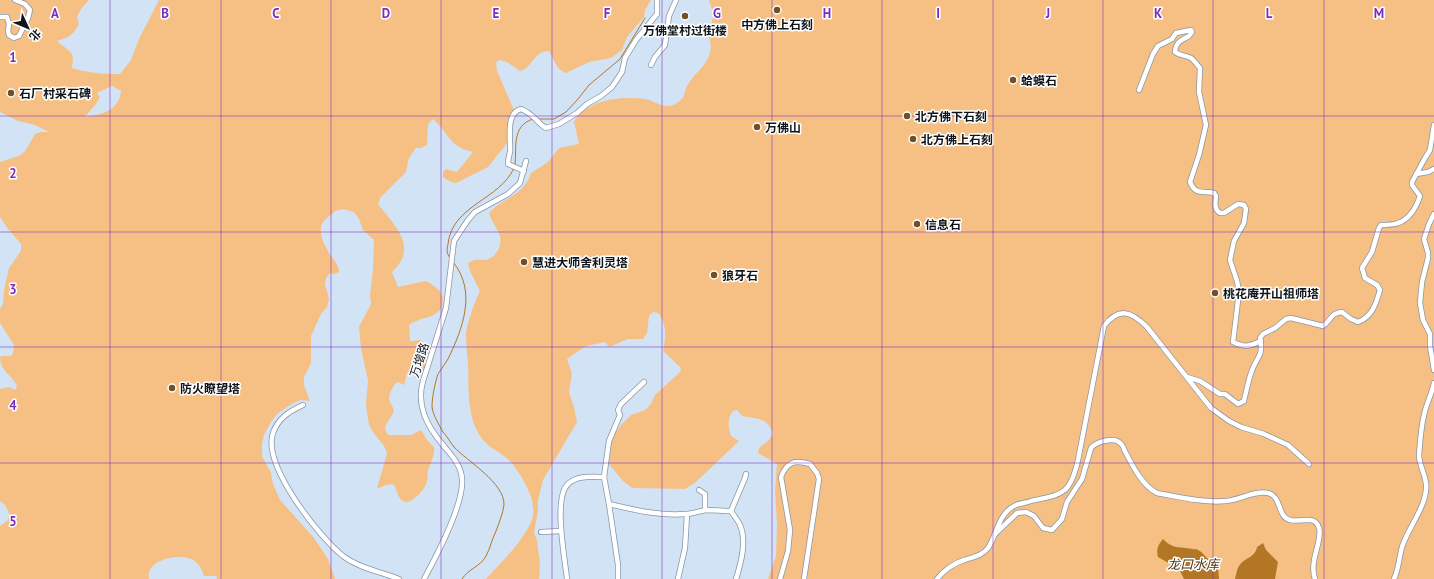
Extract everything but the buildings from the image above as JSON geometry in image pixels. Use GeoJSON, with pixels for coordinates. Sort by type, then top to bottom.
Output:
{"type":"FeatureCollection","features":[{"type":"Feature","properties":{"kind":"street"},"geometry":{"type":"LineString","coordinates":[[0,17],[7,17],[9,20],[9,35],[14,38],[19,36],[30,10],[26,4],[16,0]]}},
{"type":"Feature","properties":{"kind":"street"},"geometry":{"type":"LineString","coordinates":[[524,171],[512,167],[507,163],[510,153],[511,119],[517,111],[522,110],[529,112],[546,128],[559,124],[601,96],[612,87],[622,72],[625,58],[636,40],[657,14],[657,0]]}},
{"type":"Feature","properties":{"kind":"street"},"geometry":{"type":"LineString","coordinates":[[651,66],[655,57],[665,45],[669,16],[676,0]]}},
{"type":"Feature","properties":{"kind":"street"},"geometry":{"type":"LineString","coordinates":[[1139,90],[1153,54],[1158,46],[1172,39],[1176,33],[1191,30],[1192,32],[1190,36],[1181,39],[1175,46],[1175,52],[1179,55],[1193,59],[1200,68],[1199,92],[1206,125],[1199,156],[1190,182],[1192,187],[1198,192],[1214,193],[1216,196],[1216,209],[1220,213],[1224,213],[1238,204],[1244,205],[1246,209],[1244,223],[1234,241],[1230,260],[1239,292],[1233,342],[1247,346],[1261,341]]}},
{"type":"Feature","properties":{"kind":"street"},"geometry":{"type":"LineString","coordinates":[[1186,376],[1200,381],[1220,394],[1225,394],[1238,404],[1244,401],[1252,371],[1260,356],[1262,348],[1260,338],[1263,334],[1275,328],[1286,319],[1291,318],[1323,326],[1332,315],[1342,312],[1358,322],[1365,320],[1374,310],[1380,290],[1378,285],[1365,278],[1362,268],[1372,252],[1381,225],[1398,223],[1411,214],[1416,208],[1420,196],[1412,185],[1416,174],[1430,150],[1434,124]]}},
{"type":"Feature","properties":{"kind":"street","name":"万增路"},"geometry":{"type":"LineString","coordinates":[[424,579],[449,528],[462,492],[460,469],[428,423],[422,411],[420,402],[420,391],[446,308],[454,241],[475,212],[508,194],[520,183],[526,161]]}},
{"type":"Feature","properties":{"kind":"street"},"geometry":{"type":"LineString","coordinates":[[1416,174],[1434,170]]}},
{"type":"Feature","properties":{"kind":"street"},"geometry":{"type":"LineString","coordinates":[[1434,214],[1424,239],[1428,253],[1422,282],[1420,303],[1423,320],[1430,334],[1430,346],[1434,370]]}},
{"type":"Feature","properties":{"kind":"street"},"geometry":{"type":"LineString","coordinates":[[937,579],[950,567],[964,560],[978,556],[988,548],[1001,518],[1015,505],[1054,496],[1062,493],[1069,487],[1075,476],[1104,326],[1112,317],[1120,313],[1130,314],[1140,320],[1147,327],[1212,408],[1229,421],[1241,427],[1264,434],[1288,445],[1310,464]]}},
{"type":"Feature","properties":{"kind":"street"},"geometry":{"type":"LineString","coordinates":[[618,579],[618,565],[604,477],[609,441],[620,415],[618,410],[620,404],[644,382]]}},
{"type":"Feature","properties":{"kind":"street"},"geometry":{"type":"LineString","coordinates":[[1394,579],[1397,572],[1402,546],[1422,505],[1426,492],[1426,482],[1419,456],[1424,414],[1434,383]]}},
{"type":"Feature","properties":{"kind":"street"},"geometry":{"type":"LineString","coordinates":[[303,405],[283,417],[277,424],[272,434],[273,456],[277,468],[312,524],[341,555],[363,567],[399,579]]}},
{"type":"Feature","properties":{"kind":"street"},"geometry":{"type":"LineString","coordinates":[[994,535],[1016,513],[1026,512],[1034,516],[1044,528],[1052,530],[1062,519],[1067,502],[1082,479],[1091,448],[1094,444],[1101,442],[1117,441],[1122,445],[1143,480],[1152,490],[1156,492],[1211,501],[1228,501],[1261,492],[1268,492],[1276,497],[1286,518],[1293,520],[1312,519],[1316,521],[1320,531],[1314,562],[1314,579]]}},
{"type":"Feature","properties":{"kind":"street"},"geometry":{"type":"LineString","coordinates":[[780,579],[788,551],[790,530],[781,477],[788,464],[796,462],[810,464],[817,473],[819,479],[804,579]]}},
{"type":"Feature","properties":{"kind":"street"},"geometry":{"type":"LineString","coordinates":[[730,511],[746,478],[746,474]]}},
{"type":"Feature","properties":{"kind":"street"},"geometry":{"type":"LineString","coordinates":[[567,579],[561,531],[562,501],[566,486],[569,482],[582,477],[604,477]]}},
{"type":"Feature","properties":{"kind":"street"},"geometry":{"type":"LineString","coordinates":[[699,490],[704,494],[705,510]]}},
{"type":"Feature","properties":{"kind":"street"},"geometry":{"type":"LineString","coordinates":[[609,504],[646,513],[662,514],[687,514],[705,510],[730,511]]}},
{"type":"Feature","properties":{"kind":"street"},"geometry":{"type":"LineString","coordinates":[[730,511],[739,523],[742,531],[743,542],[736,579]]}},
{"type":"Feature","properties":{"kind":"street"},"geometry":{"type":"LineString","coordinates":[[678,579],[685,548],[687,514]]}},
{"type":"Feature","properties":{"kind":"street"},"geometry":{"type":"LineString","coordinates":[[541,532],[561,531]]}},
{"type":"Feature","properties":{"kind":"shaded area"},"geometry":{"type":"Polygon","coordinates":[[[0,0],[89,0],[81,9],[77,17],[79,24],[74,32],[68,37],[57,41],[73,55],[72,68],[96,73],[120,74],[131,60],[139,39],[159,0],[651,0],[645,10],[644,17],[627,37],[622,50],[611,58],[589,62],[566,73],[558,67],[549,51],[540,54],[528,67],[520,71],[507,62],[500,60],[496,62],[497,71],[514,110],[513,127],[508,142],[488,167],[456,183],[443,177],[443,172],[446,169],[457,172],[473,152],[454,143],[439,124],[433,119],[428,124],[427,145],[421,148],[416,148],[409,158],[406,172],[380,198],[378,204],[397,229],[402,237],[404,245],[404,254],[400,263],[392,272],[398,287],[425,281],[440,291],[443,298],[442,308],[438,312],[409,325],[410,341],[421,340],[420,357],[425,359],[425,372],[421,366],[416,363],[407,373],[404,385],[398,382],[392,389],[389,398],[393,408],[393,413],[386,424],[386,432],[389,435],[411,435],[421,430],[427,440],[434,447],[434,454],[428,471],[425,487],[418,496],[408,502],[400,499],[393,484],[377,489],[387,453],[384,446],[369,425],[366,405],[368,380],[361,349],[359,327],[371,304],[370,296],[374,240],[363,230],[359,219],[354,212],[343,209],[335,211],[322,224],[321,232],[324,244],[338,265],[339,272],[334,274],[330,273],[326,278],[325,284],[329,299],[327,307],[321,314],[311,336],[311,363],[304,377],[304,385],[310,401],[301,400],[293,403],[277,414],[264,435],[262,456],[271,473],[273,484],[280,500],[314,538],[328,559],[335,579],[217,579],[216,576],[204,576],[199,566],[193,560],[185,557],[178,557],[163,560],[157,563],[149,572],[149,579],[0,579],[0,526],[7,521],[10,515],[5,505],[0,501],[0,389],[9,387],[15,390],[17,386],[4,370],[1,362],[0,357],[11,356],[14,345],[0,323],[0,309],[3,304],[4,290],[9,268],[21,251],[21,244],[0,217],[0,162],[21,155],[26,150],[35,134],[49,132],[35,125],[18,121],[0,112],[0,0]],[[112,86],[97,93],[100,97],[85,117],[109,110],[117,103],[120,98],[121,91],[112,86]]]}},
{"type":"Feature","properties":{"kind":"shaded area"},"geometry":{"type":"Polygon","coordinates":[[[709,0],[1434,0],[1434,579],[768,579],[776,556],[777,524],[775,491],[777,464],[758,453],[759,448],[768,441],[773,434],[768,424],[761,420],[742,416],[737,410],[733,411],[729,420],[729,429],[731,436],[739,441],[696,482],[685,489],[632,488],[623,481],[609,464],[612,437],[622,424],[631,415],[645,410],[651,404],[655,395],[680,372],[681,368],[663,351],[665,336],[663,322],[658,313],[653,312],[649,316],[647,333],[643,339],[628,339],[609,347],[605,342],[586,346],[567,359],[572,373],[569,392],[577,422],[543,480],[538,500],[538,510],[534,533],[537,540],[540,565],[539,579],[486,579],[526,532],[533,516],[533,509],[530,494],[519,473],[510,461],[484,441],[478,433],[471,414],[466,334],[480,291],[470,271],[468,263],[474,260],[489,259],[496,253],[501,240],[489,213],[500,203],[518,192],[523,187],[531,173],[548,162],[559,148],[579,144],[574,122],[587,108],[605,101],[626,98],[645,99],[665,106],[674,105],[681,100],[686,88],[706,62],[710,53],[711,48],[707,33],[713,17],[709,0]]]}},
{"type":"Feature","properties":{"kind":"water","name":"龙口水库"},"geometry":{"type":"Polygon","coordinates":[[[1163,539],[1170,545],[1197,549],[1207,558],[1216,562],[1218,566],[1219,579],[1184,579],[1179,569],[1158,557],[1158,547],[1163,539]]]}},
{"type":"Feature","properties":{"kind":"water","name":"龙口水库"},"geometry":{"type":"Polygon","coordinates":[[[1263,543],[1266,550],[1278,562],[1275,579],[1235,579],[1237,570],[1241,563],[1252,555],[1256,551],[1257,547],[1263,543]]]}},
{"type":"Feature","properties":{"kind":"waterway"},"geometry":{"type":"LineString","coordinates":[[538,119],[554,119],[566,112],[589,85],[620,59],[645,18]]}},
{"type":"Feature","properties":{"kind":"waterway"},"geometry":{"type":"LineString","coordinates":[[515,165],[516,138],[518,132],[526,122],[533,119]]}},
{"type":"Feature","properties":{"kind":"waterway"},"geometry":{"type":"LineString","coordinates":[[450,258],[447,253],[448,244],[451,231],[458,220],[467,211],[498,188],[507,179],[514,168]]}},
{"type":"Feature","properties":{"kind":"waterway"},"geometry":{"type":"LineString","coordinates":[[453,262],[460,273],[464,285],[466,297],[465,310],[463,322],[454,347],[438,374],[432,407],[436,420],[454,447],[492,481],[503,497],[504,505],[500,521],[486,556],[481,563],[467,573],[462,579]]}},
{"type":"Feature","properties":{"kind":"place","name":"中方佛上石刻"},"geometry":{"type":"Point","coordinates":[777,10]}},
{"type":"Feature","properties":{"kind":"place","name":"万佛堂村过街楼"},"geometry":{"type":"Point","coordinates":[685,16]}},
{"type":"Feature","properties":{"kind":"place","name":"蛤蟆石"},"geometry":{"type":"Point","coordinates":[1013,80]}},
{"type":"Feature","properties":{"kind":"place","name":"石厂村采石碑"},"geometry":{"type":"Point","coordinates":[11,93]}},
{"type":"Feature","properties":{"kind":"place","name":"北方佛下石刻"},"geometry":{"type":"Point","coordinates":[907,116]}},
{"type":"Feature","properties":{"kind":"place","name":"万佛山"},"geometry":{"type":"Point","coordinates":[757,127]}},
{"type":"Feature","properties":{"kind":"place","name":"北方佛上石刻"},"geometry":{"type":"Point","coordinates":[913,139]}},
{"type":"Feature","properties":{"kind":"place","name":"信息石"},"geometry":{"type":"Point","coordinates":[917,224]}},
{"type":"Feature","properties":{"kind":"place","name":"慧进大师舍利灵塔"},"geometry":{"type":"Point","coordinates":[524,262]}},
{"type":"Feature","properties":{"kind":"place","name":"狼牙石"},"geometry":{"type":"Point","coordinates":[714,275]}},
{"type":"Feature","properties":{"kind":"place","name":"桃花庵开山祖师塔"},"geometry":{"type":"Point","coordinates":[1215,293]}},
{"type":"Feature","properties":{"kind":"place","name":"防火瞭望塔"},"geometry":{"type":"Point","coordinates":[172,388]}}]}
